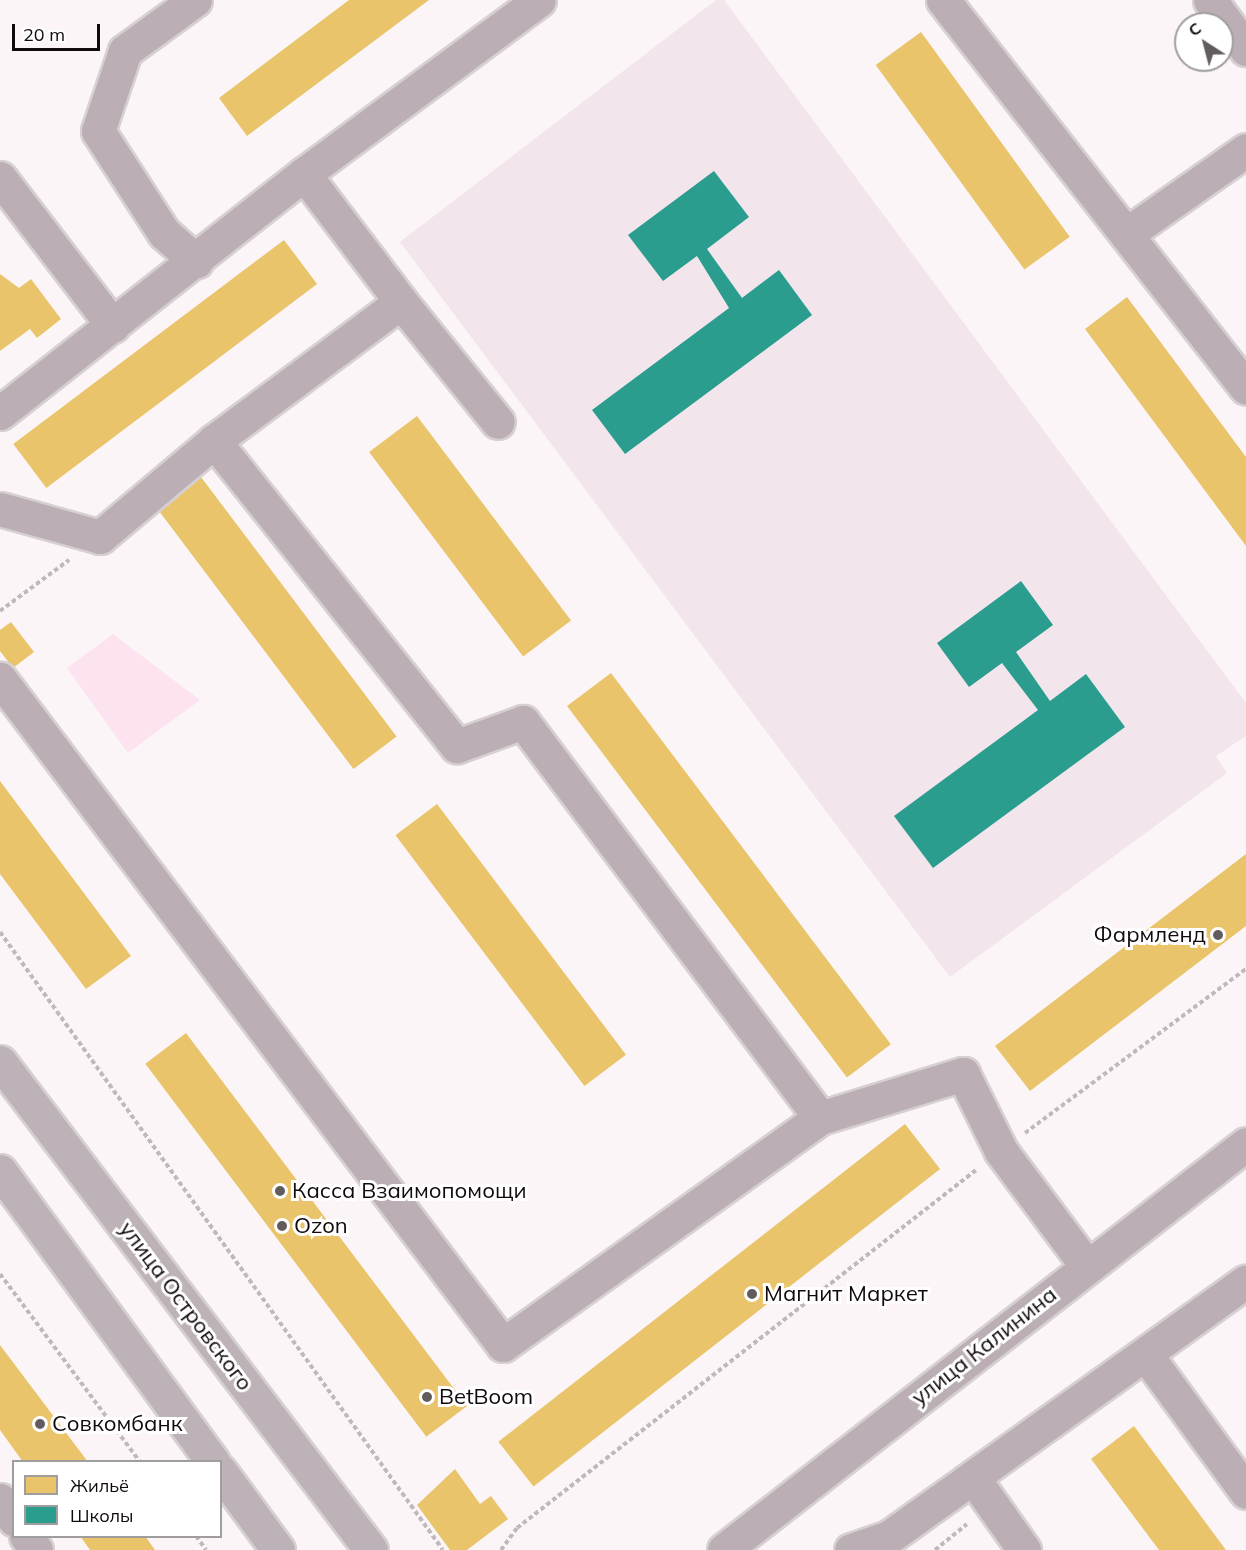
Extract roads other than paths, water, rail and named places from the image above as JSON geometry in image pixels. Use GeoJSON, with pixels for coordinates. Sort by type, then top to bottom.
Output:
{"type":"FeatureCollection","features":[{"type":"Feature","properties":{"kind":"main road","name":"улица Островского"},"geometry":{"type":"LineString","coordinates":[[0,1062],[371,1550]]}},
{"type":"Feature","properties":{"kind":"main road"},"geometry":{"type":"LineString","coordinates":[[0,1171],[212,1460]]}},
{"type":"Feature","properties":{"kind":"main road"},"geometry":{"type":"LineString","coordinates":[[222,1474],[278,1550]]}},
{"type":"Feature","properties":{"kind":"street"},"geometry":{"type":"LineString","coordinates":[[195,0],[125,51],[98,131],[164,233],[196,261]]}},
{"type":"Feature","properties":{"kind":"street"},"geometry":{"type":"LineString","coordinates":[[0,413],[304,174],[539,0]]}},
{"type":"Feature","properties":{"kind":"street"},"geometry":{"type":"LineString","coordinates":[[942,0],[1128,233],[1246,388]]}},
{"type":"Feature","properties":{"kind":"street"},"geometry":{"type":"LineString","coordinates":[[1210,0],[1246,48]]}},
{"type":"Feature","properties":{"kind":"street"},"geometry":{"type":"LineString","coordinates":[[1128,233],[1246,150]]}},
{"type":"Feature","properties":{"kind":"street"},"geometry":{"type":"LineString","coordinates":[[304,174],[401,302],[498,422]]}},
{"type":"Feature","properties":{"kind":"street"},"geometry":{"type":"LineString","coordinates":[[0,178],[113,326]]}},
{"type":"Feature","properties":{"kind":"street"},"geometry":{"type":"LineString","coordinates":[[0,509],[100,537],[214,441],[401,302]]}},
{"type":"Feature","properties":{"kind":"street"},"geometry":{"type":"LineString","coordinates":[[214,441],[457,746],[523,722],[820,1118]]}},
{"type":"Feature","properties":{"kind":"street"},"geometry":{"type":"LineString","coordinates":[[0,679],[503,1345],[820,1118],[963,1074],[1001,1151],[1086,1265]]}},
{"type":"Feature","properties":{"kind":"street","name":"улица Калинина"},"geometry":{"type":"LineString","coordinates":[[724,1550],[1086,1265],[1246,1144]]}},
{"type":"Feature","properties":{"kind":"street"},"geometry":{"type":"LineString","coordinates":[[851,1550],[889,1537],[1147,1356],[1246,1281]]}},
{"type":"Feature","properties":{"kind":"street"},"geometry":{"type":"LineString","coordinates":[[1147,1356],[1246,1492]]}},
{"type":"Feature","properties":{"kind":"street"},"geometry":{"type":"LineString","coordinates":[[974,1479],[1024,1550]]}},
{"type":"Feature","properties":{"kind":"street"},"geometry":{"type":"LineString","coordinates":[[0,1500],[12,1516]]}},
{"type":"Feature","properties":{"kind":"place","name":"Фармленд"},"geometry":{"type":"Point","coordinates":[1218,935]}},
{"type":"Feature","properties":{"kind":"place","name":"Касса Взаимопомощи"},"geometry":{"type":"Point","coordinates":[280,1191]}},
{"type":"Feature","properties":{"kind":"place","name":"Ozon"},"geometry":{"type":"Point","coordinates":[282,1226]}},
{"type":"Feature","properties":{"kind":"place","name":"Магнит Маркет"},"geometry":{"type":"Point","coordinates":[752,1294]}},
{"type":"Feature","properties":{"kind":"place","name":"BetBoom"},"geometry":{"type":"Point","coordinates":[427,1397]}},
{"type":"Feature","properties":{"kind":"place","name":"Совкомбанк"},"geometry":{"type":"Point","coordinates":[40,1424]}}]}
